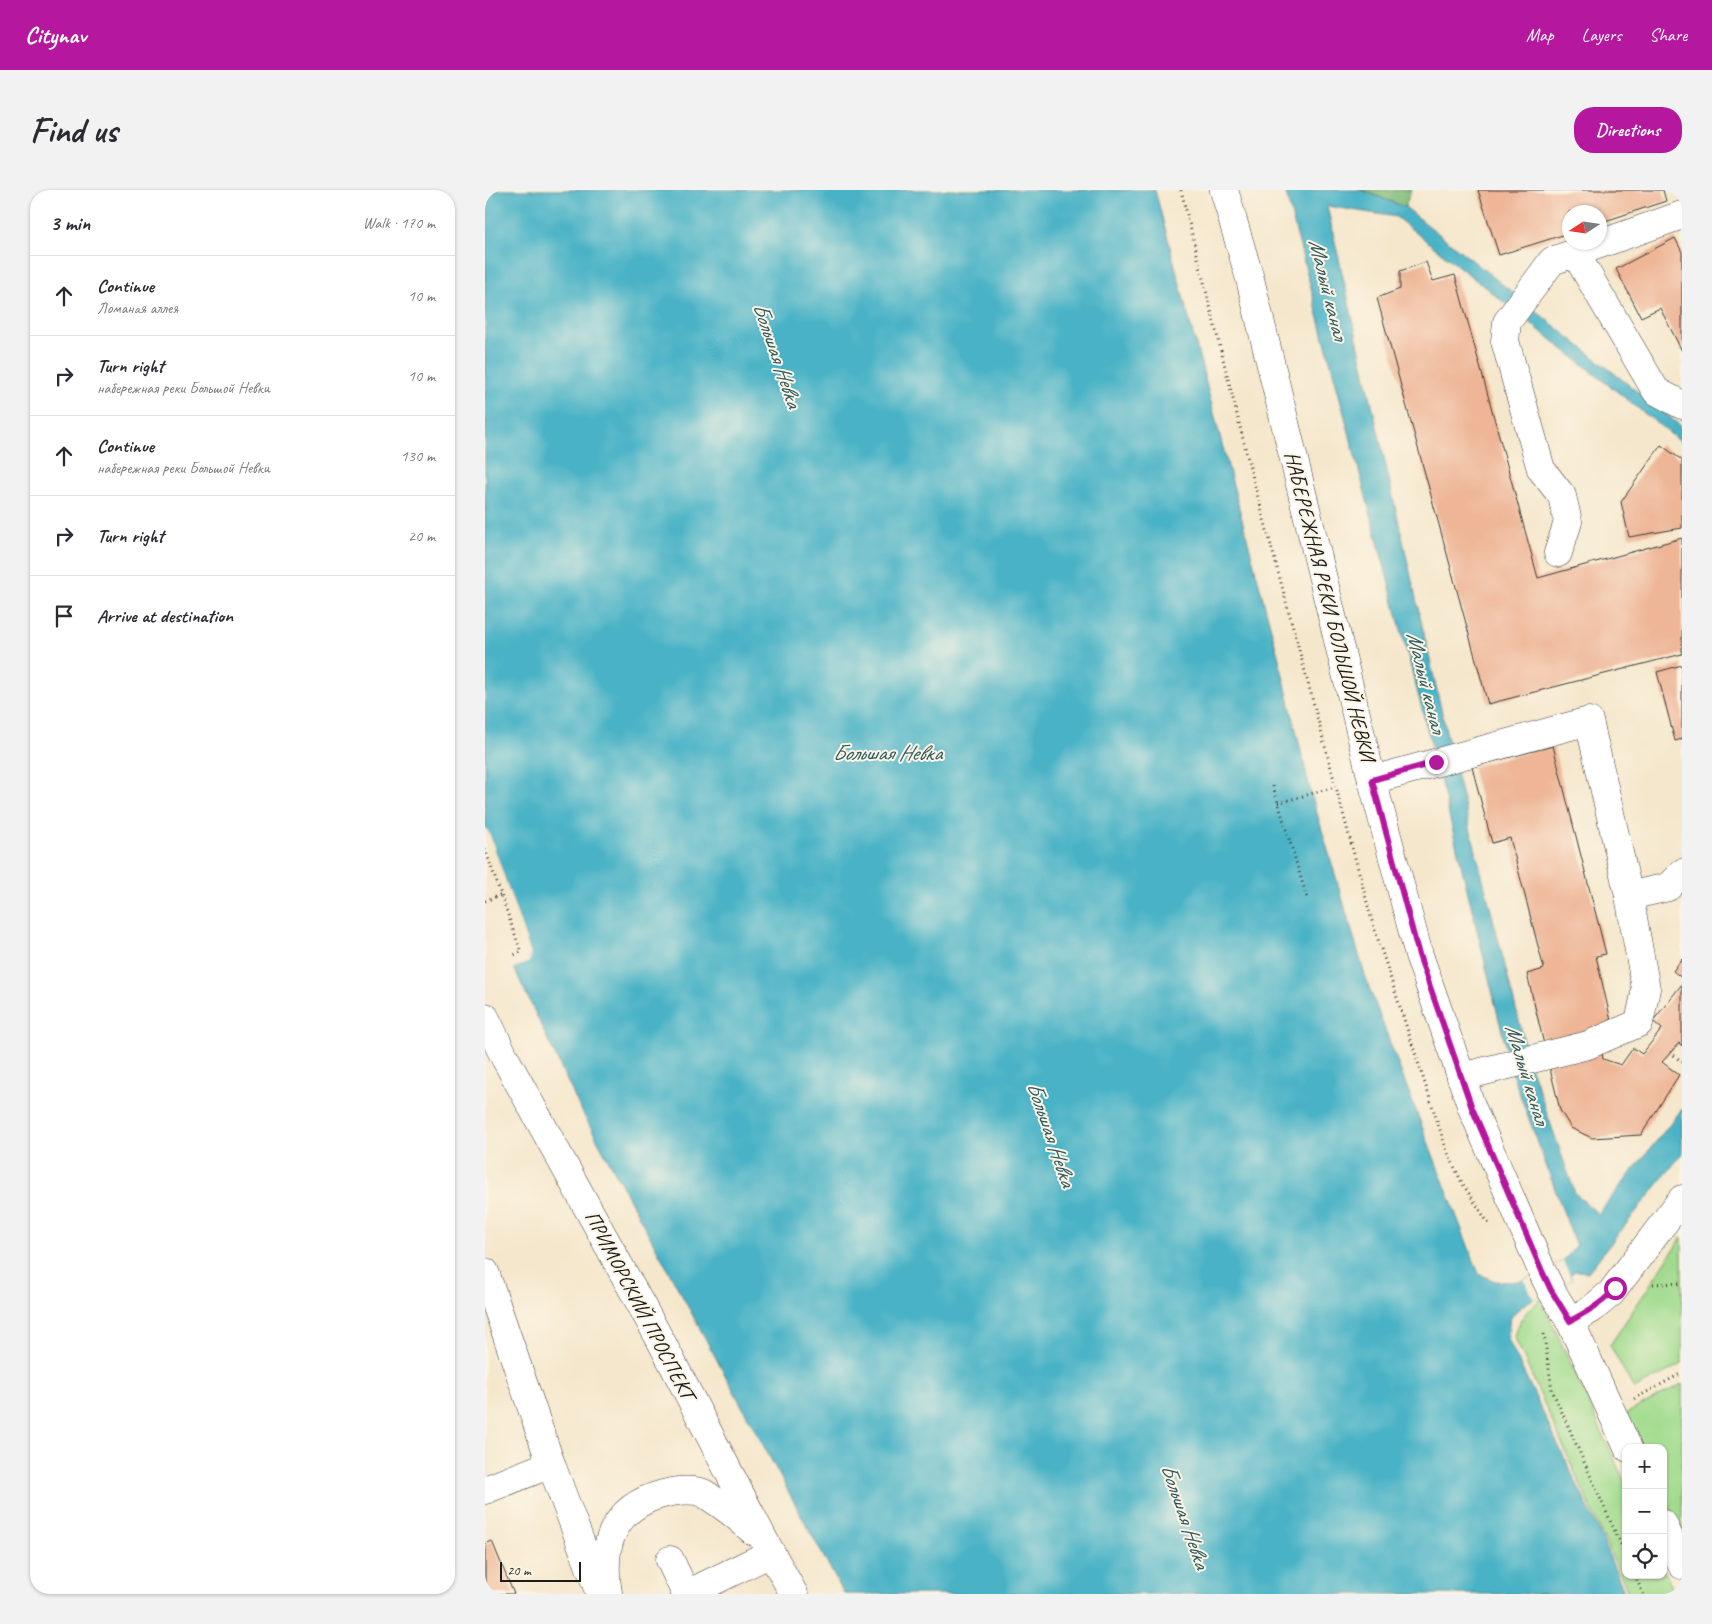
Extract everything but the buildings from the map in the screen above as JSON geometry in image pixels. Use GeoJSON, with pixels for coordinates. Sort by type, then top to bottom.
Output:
{"type":"FeatureCollection","features":[{"type":"Feature","properties":{"kind":"street","name":"НАБЕРЕЖНАЯ РЕКИ БОЛЬШОЙ НЕВКИ"},"geometry":{"type":"LineString","coordinates":[[1225,190],[1250,279],[1372,780],[1419,955],[1472,1108],[1547,1281],[1570,1321],[1627,1444]]}},
{"type":"Feature","properties":{"kind":"street"},"geometry":{"type":"LineString","coordinates":[[1558,553],[1568,522],[1562,496],[1541,469],[1505,341],[1507,322],[1552,261],[1682,215]]}},
{"type":"Feature","properties":{"kind":"street"},"geometry":{"type":"LineString","coordinates":[[1575,253],[1656,391],[1682,405]]}},
{"type":"Feature","properties":{"kind":"street"},"geometry":{"type":"LineString","coordinates":[[1372,780],[1589,721],[1629,896],[1646,989],[1639,1022],[1588,1044],[1461,1077]]}},
{"type":"Feature","properties":{"kind":"street"},"geometry":{"type":"LineString","coordinates":[[1629,896],[1668,887],[1682,873]]}},
{"type":"Feature","properties":{"kind":"street","name":"ПРИМОРСКИЙ ПРОСПЕКТ"},"geometry":{"type":"LineString","coordinates":[[485,1017],[505,1058],[662,1343],[794,1594]]}},
{"type":"Feature","properties":{"kind":"street"},"geometry":{"type":"LineString","coordinates":[[1570,1321],[1592,1309],[1611,1293],[1682,1199]]}},
{"type":"Feature","properties":{"kind":"street"},"geometry":{"type":"LineString","coordinates":[[485,1272],[551,1464],[600,1594]]}},
{"type":"Feature","properties":{"kind":"street"},"geometry":{"type":"LineString","coordinates":[[485,1490],[551,1464]]}},
{"type":"Feature","properties":{"kind":"street"},"geometry":{"type":"LineString","coordinates":[[608,1594],[605,1573],[608,1543],[618,1521],[630,1510],[651,1497],[674,1491],[701,1492],[731,1511],[768,1547],[686,1594],[670,1560]]}},
{"type":"Feature","properties":{"kind":"street"},"geometry":{"type":"LineString","coordinates":[[1667,1533],[1682,1565]]}},
{"type":"Feature","properties":{"kind":"path"},"geometry":{"type":"LineString","coordinates":[[1181,190],[1251,471],[1372,921],[1447,1151],[1462,1183],[1494,1230]]}},
{"type":"Feature","properties":{"kind":"path"},"geometry":{"type":"LineString","coordinates":[[1273,786],[1307,898]]}},
{"type":"Feature","properties":{"kind":"path"},"geometry":{"type":"LineString","coordinates":[[1278,803],[1335,787]]}},
{"type":"Feature","properties":{"kind":"path"},"geometry":{"type":"LineString","coordinates":[[485,849],[521,952],[514,955]]}},
{"type":"Feature","properties":{"kind":"path"},"geometry":{"type":"LineString","coordinates":[[485,901],[501,895]]}},
{"type":"Feature","properties":{"kind":"path"},"geometry":{"type":"LineString","coordinates":[[1670,1052],[1682,1062]]}},
{"type":"Feature","properties":{"kind":"path"},"geometry":{"type":"LineString","coordinates":[[1543,1325],[1552,1390],[1622,1547]]}},
{"type":"Feature","properties":{"kind":"path"},"geometry":{"type":"LineString","coordinates":[[1612,1412],[1682,1373]]}},
{"type":"Feature","properties":{"kind":"path"},"geometry":{"type":"LineString","coordinates":[[1637,1579],[1643,1594]]}},
{"type":"Feature","properties":{"kind":"green space"},"geometry":{"type":"Polygon","coordinates":[[[1361,190],[1411,190],[1405,207],[1361,190]]]}},
{"type":"Feature","properties":{"kind":"green space"},"geometry":{"type":"Polygon","coordinates":[[[1682,1237],[1682,1364],[1634,1389],[1610,1345],[1682,1237]]]}},
{"type":"Feature","properties":{"kind":"green space"},"geometry":{"type":"Polygon","coordinates":[[[1541,1299],[1622,1476],[1622,1578],[1515,1338],[1519,1325],[1531,1308],[1541,1299]]]}},
{"type":"Feature","properties":{"kind":"green space"},"geometry":{"type":"Polygon","coordinates":[[[1682,1384],[1682,1533],[1667,1502],[1667,1444],[1639,1444],[1625,1414],[1682,1384]]]}},
{"type":"Feature","properties":{"kind":"green space"},"geometry":{"type":"Polygon","coordinates":[[[1667,1577],[1675,1594],[1629,1594],[1622,1579],[1667,1579],[1667,1577]]]}},
{"type":"Feature","properties":{"kind":"water","name":"Большая Невка"},"geometry":{"type":"Polygon","coordinates":[[[485,190],[1155,190],[1279,659],[1311,793],[1367,982],[1479,1274],[1495,1281],[1511,1282],[1524,1280],[1563,1261],[1576,1246],[1512,1073],[1436,762],[1285,190],[1361,190],[1405,207],[1682,427],[1682,443],[1396,217],[1327,206],[1452,757],[1531,1068],[1575,1193],[1598,1214],[1682,1109],[1682,1154],[1588,1272],[1576,1271],[1570,1274],[1572,1280],[1528,1302],[1514,1314],[1509,1324],[1508,1339],[1600,1533],[1625,1594],[844,1594],[579,1106],[514,968],[528,963],[530,951],[489,832],[485,828],[485,190]]]}},
{"type":"Feature","properties":{"kind":"pier"},"geometry":{"type":"Polygon","coordinates":[[[485,828],[489,832],[530,951],[531,958],[528,963],[514,968],[513,966],[529,958],[528,952],[485,828]]]}},
{"type":"Feature","properties":{"kind":"pier"},"geometry":{"type":"Polygon","coordinates":[[[1563,1261],[1572,1280],[1534,1299],[1524,1280],[1563,1261]]]}},
{"type":"Feature","properties":{"kind":"route"},"geometry":{"type":"LineString","coordinates":[[1436,762],[1372,780],[1419,955],[1472,1108],[1551,1290],[1570,1321],[1592,1309],[1615,1288]]}},
{"type":"Feature","properties":{"kind":"water label","name":"Малый канал"},"geometry":{"type":"Point","coordinates":[1328,289]}},
{"type":"Feature","properties":{"kind":"water label","name":"Малый канал"},"geometry":{"type":"Point","coordinates":[1426,682]}},
{"type":"Feature","properties":{"kind":"water label","name":"Малый канал"},"geometry":{"type":"Point","coordinates":[1527,1074]}}]}
